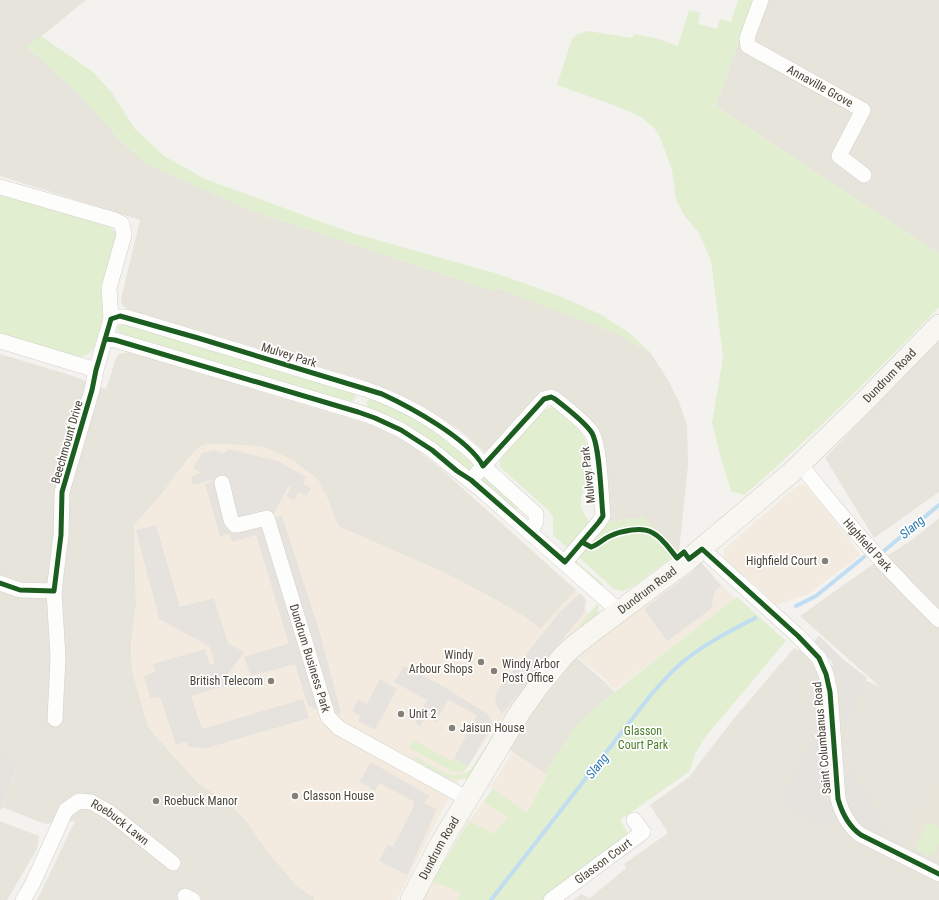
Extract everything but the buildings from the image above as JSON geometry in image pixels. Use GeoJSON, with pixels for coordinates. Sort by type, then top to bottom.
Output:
{"type":"FeatureCollection","features":[{"type":"Feature","properties":{"kind":"main road","name":"Dundrum Road"},"geometry":{"type":"LineString","coordinates":[[411,900],[431,862],[520,712],[564,655],[575,644],[702,549],[801,465],[939,324]]}},
{"type":"Feature","properties":{"kind":"street","name":"Annaville Grove"},"geometry":{"type":"LineString","coordinates":[[761,0],[747,38],[748,46],[863,110],[840,156],[864,175]]}},
{"type":"Feature","properties":{"kind":"street"},"geometry":{"type":"LineString","coordinates":[[0,186],[115,220],[122,224],[124,230],[123,239],[109,288],[111,319],[96,370],[0,341]]}},
{"type":"Feature","properties":{"kind":"street","name":"Mulvey Park"},"geometry":{"type":"LineString","coordinates":[[111,319],[120,316],[126,317],[382,394],[402,404],[432,421],[466,446],[480,460],[483,466],[536,514],[536,521],[531,532]]}},
{"type":"Feature","properties":{"kind":"street"},"geometry":{"type":"LineString","coordinates":[[106,339],[115,340],[358,412],[382,421],[414,438],[471,480],[619,611]]}},
{"type":"Feature","properties":{"kind":"street","name":"Beechmount Drive"},"geometry":{"type":"LineString","coordinates":[[55,719],[58,657],[54,591],[61,535],[62,492],[92,390],[96,370]]}},
{"type":"Feature","properties":{"kind":"street"},"geometry":{"type":"LineString","coordinates":[[358,412],[365,389]]}},
{"type":"Feature","properties":{"kind":"street","name":"Mulvey Park"},"geometry":{"type":"LineString","coordinates":[[471,480],[544,399],[551,397],[555,399],[592,433],[597,454],[603,516],[600,522],[565,562]]}},
{"type":"Feature","properties":{"kind":"street","name":"Highfield Park"},"geometry":{"type":"LineString","coordinates":[[801,465],[832,505],[860,537],[939,620]]}},
{"type":"Feature","properties":{"kind":"street","name":"Dundrum Business Park"},"geometry":{"type":"LineString","coordinates":[[222,483],[231,520],[235,524],[238,525],[267,518],[328,718],[339,728],[468,799]]}},
{"type":"Feature","properties":{"kind":"street","name":"Saint Columbanus Road"},"geometry":{"type":"LineString","coordinates":[[702,549],[798,636],[819,658],[826,674],[830,692],[838,799],[841,809],[848,822],[856,831],[939,874]]}},
{"type":"Feature","properties":{"kind":"street"},"geometry":{"type":"LineString","coordinates":[[0,583],[20,590],[54,591]]}},
{"type":"Feature","properties":{"kind":"street","name":"Roebuck Lawn"},"geometry":{"type":"LineString","coordinates":[[23,900],[32,885],[66,810],[79,802],[91,802],[109,812],[173,863]]}},
{"type":"Feature","properties":{"kind":"street","name":"Glasson Court"},"geometry":{"type":"LineString","coordinates":[[551,900],[643,832],[634,820]]}},
{"type":"Feature","properties":{"kind":"shaded area"},"geometry":{"type":"Polygon","coordinates":[[[0,0],[86,0],[27,48],[80,95],[120,140],[145,163],[252,211],[493,291],[499,288],[615,333],[650,352],[668,380],[679,402],[687,425],[688,465],[679,552],[643,517],[609,522],[597,430],[551,390],[548,390],[488,452],[484,451],[460,430],[425,407],[393,391],[361,379],[127,309],[122,305],[122,295],[140,220],[0,176],[0,0]]]}},
{"type":"Feature","properties":{"kind":"shaded area"},"geometry":{"type":"Polygon","coordinates":[[[753,0],[939,0],[939,254],[716,106],[753,0]]]}},
{"type":"Feature","properties":{"kind":"shaded area"},"geometry":{"type":"Polygon","coordinates":[[[939,340],[939,492],[874,538],[825,458],[939,340]]]}},
{"type":"Feature","properties":{"kind":"shaded area"},"geometry":{"type":"Polygon","coordinates":[[[129,352],[371,425],[409,444],[440,468],[576,590],[540,629],[525,617],[445,573],[340,527],[325,493],[228,444],[203,445],[198,448],[189,458],[157,500],[134,525],[136,605],[131,644],[132,670],[148,727],[197,782],[230,804],[246,820],[267,851],[297,886],[315,898],[314,900],[37,900],[75,821],[45,824],[2,807],[19,763],[0,755],[0,354],[70,375],[106,389],[116,358],[119,354],[129,352]]]}},
{"type":"Feature","properties":{"kind":"shaded area"},"geometry":{"type":"Polygon","coordinates":[[[207,444],[228,444],[267,448],[293,460],[318,479],[340,527],[445,573],[525,617],[540,629],[576,590],[589,616],[497,724],[463,774],[441,812],[397,900],[314,900],[315,898],[297,886],[267,851],[246,820],[230,804],[197,782],[148,727],[132,670],[131,644],[136,605],[134,525],[157,500],[198,448],[207,444]]]}},
{"type":"Feature","properties":{"kind":"shaded area"},"geometry":{"type":"Polygon","coordinates":[[[228,449],[278,461],[306,477],[303,484],[311,488],[307,496],[299,492],[294,500],[286,496],[291,487],[288,487],[273,515],[274,518],[282,516],[320,633],[341,713],[333,716],[308,706],[295,664],[251,676],[244,657],[289,644],[256,535],[232,542],[229,534],[220,536],[205,484],[213,481],[210,480],[193,485],[191,477],[201,473],[193,468],[202,453],[215,450],[223,454],[228,449]]]}},
{"type":"Feature","properties":{"kind":"shaded area"},"geometry":{"type":"Polygon","coordinates":[[[804,484],[861,555],[808,594],[776,605],[725,560],[723,550],[797,486],[804,484]]]}},
{"type":"Feature","properties":{"kind":"shaded area"},"geometry":{"type":"Polygon","coordinates":[[[939,518],[939,900],[573,900],[581,894],[590,898],[626,868],[624,864],[668,833],[650,805],[689,777],[731,722],[794,648],[880,687],[800,616],[869,567],[912,540],[939,518]]]}},
{"type":"Feature","properties":{"kind":"shaded area"},"geometry":{"type":"Polygon","coordinates":[[[156,525],[180,607],[214,598],[228,643],[244,652],[226,677],[228,685],[191,696],[202,729],[303,699],[309,718],[207,748],[189,747],[187,743],[184,742],[176,745],[160,697],[150,698],[144,676],[155,672],[153,664],[205,649],[210,665],[213,664],[214,660],[209,646],[159,619],[136,530],[156,525]]]}},
{"type":"Feature","properties":{"kind":"shaded area"},"geometry":{"type":"Polygon","coordinates":[[[701,562],[721,586],[715,591],[711,609],[667,641],[644,609],[692,572],[701,562]]]}},
{"type":"Feature","properties":{"kind":"shaded area"},"geometry":{"type":"Polygon","coordinates":[[[699,564],[703,565],[735,599],[614,690],[603,677],[577,656],[699,564]]]}},
{"type":"Feature","properties":{"kind":"shaded area"},"geometry":{"type":"Polygon","coordinates":[[[580,593],[585,598],[586,602],[584,613],[502,714],[495,700],[497,691],[559,613],[580,593]]]}},
{"type":"Feature","properties":{"kind":"shaded area"},"geometry":{"type":"Polygon","coordinates":[[[819,636],[844,660],[867,678],[848,719],[843,718],[840,679],[830,659],[814,642],[819,636]]]}},
{"type":"Feature","properties":{"kind":"shaded area"},"geometry":{"type":"Polygon","coordinates":[[[576,657],[606,683],[614,692],[578,723],[548,768],[547,775],[508,749],[544,697],[576,657]]]}},
{"type":"Feature","properties":{"kind":"shaded area"},"geometry":{"type":"Polygon","coordinates":[[[404,666],[439,684],[488,714],[493,724],[468,766],[454,758],[477,715],[448,700],[436,722],[426,716],[420,726],[415,723],[427,700],[394,682],[404,666]]]}},
{"type":"Feature","properties":{"kind":"shaded area"},"geometry":{"type":"Polygon","coordinates":[[[380,679],[397,689],[375,730],[358,721],[360,716],[352,711],[358,699],[367,704],[380,679]]]}},
{"type":"Feature","properties":{"kind":"shaded area"},"geometry":{"type":"Polygon","coordinates":[[[816,734],[824,734],[828,797],[835,820],[832,828],[781,803],[816,734]]]}},
{"type":"Feature","properties":{"kind":"shaded area"},"geometry":{"type":"Polygon","coordinates":[[[512,753],[547,775],[527,814],[490,787],[512,753]]]}},
{"type":"Feature","properties":{"kind":"shaded area"},"geometry":{"type":"Polygon","coordinates":[[[0,755],[19,762],[1,810],[0,810],[0,755]]]}},
{"type":"Feature","properties":{"kind":"shaded area"},"geometry":{"type":"Polygon","coordinates":[[[371,762],[430,796],[424,803],[437,809],[407,875],[379,861],[387,845],[393,847],[413,808],[414,803],[413,801],[379,783],[375,791],[359,782],[371,762]]]}},
{"type":"Feature","properties":{"kind":"shaded area"},"geometry":{"type":"Polygon","coordinates":[[[852,771],[885,829],[879,833],[862,825],[851,811],[847,798],[845,775],[852,771]]]}},
{"type":"Feature","properties":{"kind":"shaded area"},"geometry":{"type":"Polygon","coordinates":[[[939,779],[939,861],[907,845],[939,779]]]}},
{"type":"Feature","properties":{"kind":"shaded area"},"geometry":{"type":"Polygon","coordinates":[[[483,802],[508,817],[494,835],[469,821],[483,802]]]}},
{"type":"Feature","properties":{"kind":"shaded area"},"geometry":{"type":"Polygon","coordinates":[[[0,821],[39,836],[37,849],[7,900],[0,900],[0,821]]]}},
{"type":"Feature","properties":{"kind":"shaded area"},"geometry":{"type":"Polygon","coordinates":[[[432,881],[459,890],[458,900],[423,900],[432,881]]]}},
{"type":"Feature","properties":{"kind":"green space"},"geometry":{"type":"Polygon","coordinates":[[[738,0],[753,0],[716,106],[939,254],[939,307],[819,427],[744,495],[731,491],[712,423],[723,358],[711,261],[699,233],[684,215],[676,199],[672,170],[661,140],[655,129],[641,117],[616,106],[557,85],[572,39],[578,34],[588,31],[632,38],[634,34],[655,38],[678,46],[689,10],[700,13],[698,24],[717,29],[720,19],[731,22],[738,0]]]}},
{"type":"Feature","properties":{"kind":"green space"},"geometry":{"type":"Polygon","coordinates":[[[41,36],[94,73],[112,93],[135,129],[164,156],[205,179],[352,233],[495,273],[557,295],[600,314],[628,332],[650,352],[615,333],[499,288],[493,291],[252,211],[145,163],[120,140],[80,95],[26,47],[41,36]]]}},
{"type":"Feature","properties":{"kind":"green space"},"geometry":{"type":"Polygon","coordinates":[[[0,194],[109,226],[116,233],[118,238],[104,314],[94,348],[86,355],[75,358],[0,336],[0,194]]]}},
{"type":"Feature","properties":{"kind":"green space"},"geometry":{"type":"Polygon","coordinates":[[[124,323],[354,393],[356,396],[354,400],[350,402],[121,334],[117,329],[119,325],[124,323]]]}},
{"type":"Feature","properties":{"kind":"green space"},"geometry":{"type":"Polygon","coordinates":[[[369,399],[399,411],[423,424],[475,465],[473,471],[469,471],[422,434],[383,413],[368,407],[366,403],[369,399]]]}},
{"type":"Feature","properties":{"kind":"green space"},"geometry":{"type":"Polygon","coordinates":[[[553,407],[564,415],[582,434],[588,448],[592,470],[591,477],[584,490],[581,500],[582,509],[591,523],[568,547],[554,536],[553,517],[548,510],[500,467],[500,462],[503,455],[545,409],[553,407]]]}},
{"type":"Feature","properties":{"kind":"green space"},"geometry":{"type":"Polygon","coordinates":[[[485,476],[520,504],[513,512],[482,481],[485,476]]]}},
{"type":"Feature","properties":{"kind":"green space"},"geometry":{"type":"Polygon","coordinates":[[[643,517],[679,552],[629,589],[622,591],[614,589],[579,557],[579,552],[604,525],[609,522],[643,517]]]}},
{"type":"Feature","properties":{"kind":"green space"},"geometry":{"type":"Polygon","coordinates":[[[575,560],[604,585],[602,587],[574,562],[575,560]]]}},
{"type":"Feature","properties":{"kind":"green space","name":"Glasson Court Park"},"geometry":{"type":"Polygon","coordinates":[[[737,597],[786,641],[706,736],[695,754],[690,771],[620,820],[629,835],[546,900],[457,900],[460,892],[432,881],[469,821],[494,834],[508,817],[483,802],[493,789],[527,813],[547,775],[548,768],[578,723],[614,692],[737,597]]]}},
{"type":"Feature","properties":{"kind":"green space"},"geometry":{"type":"Polygon","coordinates":[[[598,604],[599,609],[597,616],[581,627],[579,626],[590,612],[598,604]]]}},
{"type":"Feature","properties":{"kind":"green space"},"geometry":{"type":"Polygon","coordinates":[[[501,723],[468,778],[454,779],[447,777],[433,771],[414,759],[415,756],[443,772],[450,774],[457,775],[464,773],[471,769],[501,723]]]}},
{"type":"Feature","properties":{"kind":"green space"},"geometry":{"type":"Polygon","coordinates":[[[413,740],[453,762],[454,759],[468,766],[461,772],[452,771],[409,748],[413,740]]]}},
{"type":"Feature","properties":{"kind":"green space"},"geometry":{"type":"Polygon","coordinates":[[[929,822],[939,827],[939,845],[934,855],[932,854],[928,856],[917,851],[918,848],[916,847],[929,822]]]}},
{"type":"Feature","properties":{"kind":"waterway","name":"Slang"},"geometry":{"type":"LineString","coordinates":[[885,550],[939,505]]}},
{"type":"Feature","properties":{"kind":"waterway","name":"Slang"},"geometry":{"type":"LineString","coordinates":[[796,606],[816,596],[864,557]]}},
{"type":"Feature","properties":{"kind":"waterway","name":"Slang"},"geometry":{"type":"LineString","coordinates":[[491,900],[666,677],[686,659],[705,646],[755,618]]}},
{"type":"Feature","properties":{"kind":"cycle path"},"geometry":{"type":"LineString","coordinates":[[0,583],[20,590],[54,591],[61,535],[62,492],[92,390],[96,370],[111,319],[120,316],[382,394],[423,415],[438,425],[465,445],[483,466],[544,399],[551,397],[575,415],[592,433],[597,449],[603,516],[565,562],[471,480],[457,471],[432,450],[401,430],[358,412],[115,340],[105,339]]}},
{"type":"Feature","properties":{"kind":"cycle path"},"geometry":{"type":"LineString","coordinates":[[582,542],[591,547],[615,534],[632,530],[643,530],[653,533],[660,538],[677,558],[684,552],[689,559],[702,549],[798,636],[819,658],[826,674],[830,692],[838,799],[846,819],[852,828],[861,835],[939,874]]}},
{"type":"Feature","properties":{"kind":"place","name":"Highfield Court"},"geometry":{"type":"Point","coordinates":[825,561]}},
{"type":"Feature","properties":{"kind":"place","name":"Windy Arbour Shops"},"geometry":{"type":"Point","coordinates":[481,662]}},
{"type":"Feature","properties":{"kind":"place","name":"Windy Arbor Post Office"},"geometry":{"type":"Point","coordinates":[494,671]}},
{"type":"Feature","properties":{"kind":"place","name":"British Telecom"},"geometry":{"type":"Point","coordinates":[271,681]}},
{"type":"Feature","properties":{"kind":"place","name":"Unit 2"},"geometry":{"type":"Point","coordinates":[401,714]}},
{"type":"Feature","properties":{"kind":"place","name":"Jaisun House"},"geometry":{"type":"Point","coordinates":[452,728]}},
{"type":"Feature","properties":{"kind":"place","name":"Classon House"},"geometry":{"type":"Point","coordinates":[295,796]}},
{"type":"Feature","properties":{"kind":"place","name":"Roebuck Manor"},"geometry":{"type":"Point","coordinates":[156,801]}}]}
